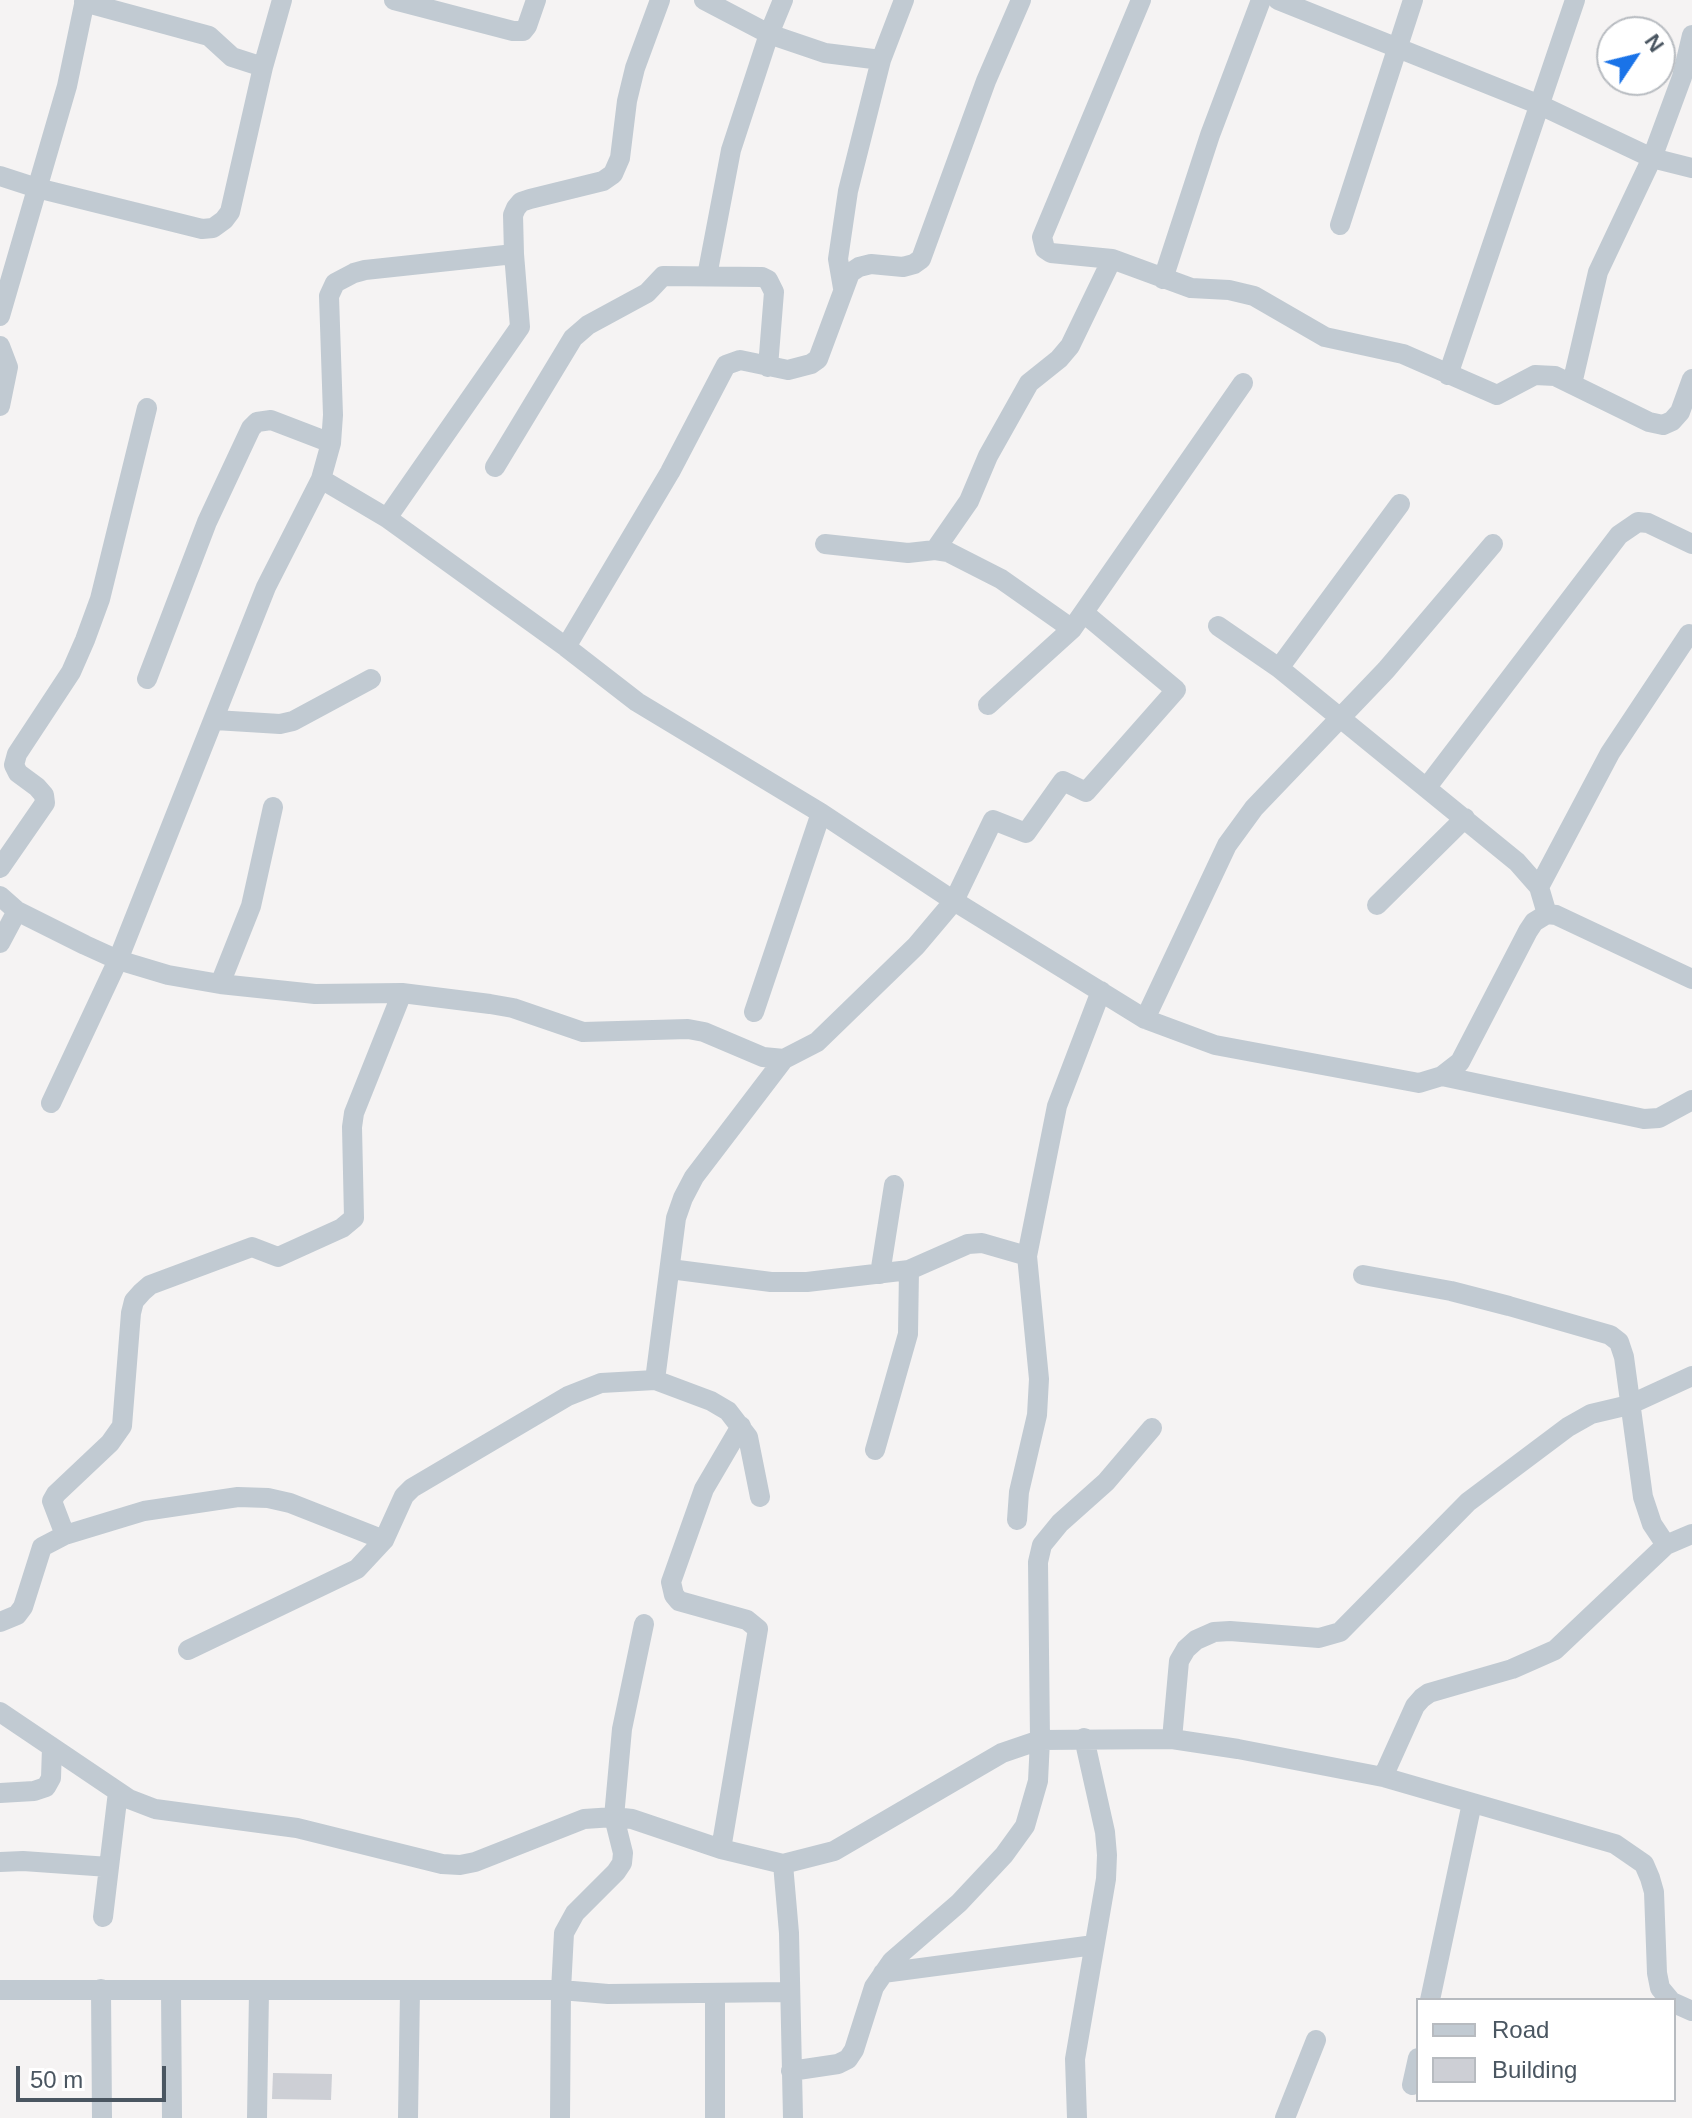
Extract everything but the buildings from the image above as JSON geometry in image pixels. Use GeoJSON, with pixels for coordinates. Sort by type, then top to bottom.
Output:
{"type":"FeatureCollection","features":[{"type":"Feature","properties":{"kind":"street"},"geometry":{"type":"LineString","coordinates":[[0,176],[202,229],[213,228],[230,212],[263,67],[282,0]]}},
{"type":"Feature","properties":{"kind":"street"},"geometry":{"type":"LineString","coordinates":[[394,0],[523,31],[536,0]]}},
{"type":"Feature","properties":{"kind":"street"},"geometry":{"type":"LineString","coordinates":[[387,518],[520,327],[513,215],[521,202],[603,181],[613,174],[620,158],[627,101],[635,68],[660,0]]}},
{"type":"Feature","properties":{"kind":"street"},"geometry":{"type":"LineString","coordinates":[[704,0],[769,34],[825,53],[881,60]]}},
{"type":"Feature","properties":{"kind":"street"},"geometry":{"type":"LineString","coordinates":[[707,276],[731,150],[783,0]]}},
{"type":"Feature","properties":{"kind":"street"},"geometry":{"type":"LineString","coordinates":[[843,288],[838,259],[848,191],[881,60],[904,0]]}},
{"type":"Feature","properties":{"kind":"street"},"geometry":{"type":"LineString","coordinates":[[566,647],[670,472],[726,365],[740,360],[768,367],[802,368],[818,359],[850,273],[871,264],[903,267],[921,259],[986,81],[1021,0]]}},
{"type":"Feature","properties":{"kind":"street"},"geometry":{"type":"LineString","coordinates":[[1141,0],[1042,237],[1045,249],[1051,253],[1112,259],[1191,288],[1229,290],[1254,296],[1325,337],[1403,354],[1497,395],[1535,375],[1555,376],[1649,422],[1663,425],[1680,412],[1692,379]]}},
{"type":"Feature","properties":{"kind":"street"},"geometry":{"type":"LineString","coordinates":[[1163,279],[1210,135],[1261,0]]}},
{"type":"Feature","properties":{"kind":"street"},"geometry":{"type":"LineString","coordinates":[[1278,0],[1540,105],[1652,158],[1692,168]]}},
{"type":"Feature","properties":{"kind":"street"},"geometry":{"type":"LineString","coordinates":[[1340,225],[1413,0]]}},
{"type":"Feature","properties":{"kind":"street"},"geometry":{"type":"LineString","coordinates":[[1448,375],[1575,0]]}},
{"type":"Feature","properties":{"kind":"street"},"geometry":{"type":"LineString","coordinates":[[0,316],[67,86],[85,1],[209,36],[232,57],[263,67]]}},
{"type":"Feature","properties":{"kind":"street"},"geometry":{"type":"LineString","coordinates":[[1572,384],[1598,272],[1652,158],[1682,77],[1692,35]]}},
{"type":"Feature","properties":{"kind":"street"},"geometry":{"type":"LineString","coordinates":[[51,1103],[118,960],[280,556],[321,479],[331,443],[333,415],[329,296],[335,283],[365,270],[514,254]]}},
{"type":"Feature","properties":{"kind":"street"},"geometry":{"type":"LineString","coordinates":[[935,550],[969,501],[988,456],[1029,383],[1070,346],[1112,259]]}},
{"type":"Feature","properties":{"kind":"street"},"geometry":{"type":"LineString","coordinates":[[495,467],[573,338],[583,329],[647,293],[663,276],[762,277],[772,284],[768,367]]}},
{"type":"Feature","properties":{"kind":"street"},"geometry":{"type":"LineString","coordinates":[[0,346],[8,367],[0,406]]}},
{"type":"Feature","properties":{"kind":"street"},"geometry":{"type":"LineString","coordinates":[[988,705],[1078,621],[1243,383]]}},
{"type":"Feature","properties":{"kind":"street"},"geometry":{"type":"LineString","coordinates":[[0,868],[45,803],[44,795],[18,773],[14,765],[17,754],[71,672],[85,640],[100,599],[147,408]]}},
{"type":"Feature","properties":{"kind":"street"},"geometry":{"type":"LineString","coordinates":[[147,679],[207,522],[251,428],[257,422],[271,420],[331,443]]}},
{"type":"Feature","properties":{"kind":"street"},"geometry":{"type":"LineString","coordinates":[[321,479],[387,518],[637,702],[821,813],[954,901],[1145,1019],[1215,1045],[1419,1083],[1442,1076],[1460,1062],[1528,931],[1534,922],[1547,914],[1556,915],[1692,979]]}},
{"type":"Feature","properties":{"kind":"street"},"geometry":{"type":"LineString","coordinates":[[1279,668],[1400,504]]}},
{"type":"Feature","properties":{"kind":"street"},"geometry":{"type":"LineString","coordinates":[[1427,787],[1619,535],[1638,522],[1648,523],[1692,544]]}},
{"type":"Feature","properties":{"kind":"street"},"geometry":{"type":"LineString","coordinates":[[655,1380],[676,1218],[694,1177],[784,1059],[817,1042],[916,946],[954,901],[993,820],[1026,833],[1063,781],[1086,792],[1176,690],[1078,621],[948,552],[935,550],[911,554],[825,544]]}},
{"type":"Feature","properties":{"kind":"street"},"geometry":{"type":"LineString","coordinates":[[1145,1019],[1227,845],[1264,797],[1386,670],[1493,544]]}},
{"type":"Feature","properties":{"kind":"street"},"geometry":{"type":"LineString","coordinates":[[1218,626],[1279,668],[1517,862],[1539,887],[1547,914]]}},
{"type":"Feature","properties":{"kind":"street"},"geometry":{"type":"LineString","coordinates":[[1539,887],[1610,753],[1689,634]]}},
{"type":"Feature","properties":{"kind":"street"},"geometry":{"type":"LineString","coordinates":[[215,720],[280,724],[293,721],[371,679]]}},
{"type":"Feature","properties":{"kind":"street"},"geometry":{"type":"LineString","coordinates":[[220,984],[251,906],[273,807]]}},
{"type":"Feature","properties":{"kind":"street"},"geometry":{"type":"LineString","coordinates":[[754,1012],[821,813]]}},
{"type":"Feature","properties":{"kind":"street"},"geometry":{"type":"LineString","coordinates":[[1377,905],[1465,818]]}},
{"type":"Feature","properties":{"kind":"street"},"geometry":{"type":"LineString","coordinates":[[0,896],[17,911],[118,960],[168,975],[315,994],[402,993],[513,1008],[583,1032],[688,1029],[704,1032],[763,1057],[784,1059]]}},
{"type":"Feature","properties":{"kind":"street"},"geometry":{"type":"LineString","coordinates":[[0,943],[17,911]]}},
{"type":"Feature","properties":{"kind":"street"},"geometry":{"type":"LineString","coordinates":[[1017,1520],[1019,1492],[1037,1415],[1039,1379],[1027,1256],[1057,1106],[1101,991]]}},
{"type":"Feature","properties":{"kind":"street"},"geometry":{"type":"LineString","coordinates":[[65,1535],[52,1501],[110,1443],[122,1426],[131,1313],[134,1301],[142,1292],[150,1285],[252,1247],[273,1256],[283,1255],[342,1228],[354,1218],[354,1113],[402,993]]}},
{"type":"Feature","properties":{"kind":"street"},"geometry":{"type":"LineString","coordinates":[[1442,1076],[1644,1119],[1659,1118],[1692,1100]]}},
{"type":"Feature","properties":{"kind":"street"},"geometry":{"type":"LineString","coordinates":[[880,1274],[894,1185]]}},
{"type":"Feature","properties":{"kind":"street"},"geometry":{"type":"LineString","coordinates":[[670,1269],[771,1282],[807,1282],[909,1270],[968,1244],[982,1243],[1027,1256]]}},
{"type":"Feature","properties":{"kind":"street"},"geometry":{"type":"LineString","coordinates":[[875,1450],[908,1334],[909,1270]]}},
{"type":"Feature","properties":{"kind":"street"},"geometry":{"type":"LineString","coordinates":[[1363,1275],[1451,1291],[1610,1335],[1619,1342],[1624,1357],[1647,1513],[1666,1545]]}},
{"type":"Feature","properties":{"kind":"street"},"geometry":{"type":"LineString","coordinates":[[1172,1739],[1179,1661],[1196,1640],[1214,1632],[1230,1631],[1319,1638],[1340,1632],[1468,1502],[1577,1420],[1629,1405],[1692,1376]]}},
{"type":"Feature","properties":{"kind":"street"},"geometry":{"type":"LineString","coordinates":[[188,1650],[344,1578],[365,1564],[384,1540],[404,1496],[412,1488],[568,1396],[601,1383],[655,1380],[711,1401],[728,1411],[748,1437],[760,1497]]}},
{"type":"Feature","properties":{"kind":"street"},"geometry":{"type":"LineString","coordinates":[[721,1849],[758,1629],[747,1620],[679,1601],[671,1582],[704,1489],[741,1426]]}},
{"type":"Feature","properties":{"kind":"street"},"geometry":{"type":"LineString","coordinates":[[791,2071],[838,2064],[848,2059],[854,2050],[874,1987],[892,1961],[959,1903],[1016,1841],[1025,1826],[1038,1781],[1038,1562],[1042,1545],[1060,1523],[1106,1482],[1152,1428]]}},
{"type":"Feature","properties":{"kind":"street"},"geometry":{"type":"LineString","coordinates":[[0,1622],[17,1615],[23,1607],[42,1547],[65,1535],[144,1511],[253,1497],[290,1503],[384,1540]]}},
{"type":"Feature","properties":{"kind":"street"},"geometry":{"type":"LineString","coordinates":[[1383,1777],[1415,1706],[1422,1698],[1429,1693],[1512,1669],[1555,1650],[1666,1545],[1692,1534]]}},
{"type":"Feature","properties":{"kind":"street"},"geometry":{"type":"LineString","coordinates":[[560,2118],[564,1933],[568,1922],[622,1863],[623,1853],[614,1817],[622,1729],[644,1624]]}},
{"type":"Feature","properties":{"kind":"street"},"geometry":{"type":"LineString","coordinates":[[0,1712],[118,1792],[155,1809],[297,1828],[442,1864],[460,1865],[475,1862],[584,1819],[614,1817],[632,1819],[721,1849],[783,1864],[834,1851],[1002,1753],[1040,1740],[1172,1739],[1290,1758],[1383,1777],[1615,1844],[1644,1864],[1654,1892],[1657,1973],[1660,1988],[1669,1998]]}},
{"type":"Feature","properties":{"kind":"street"},"geometry":{"type":"LineString","coordinates":[[1077,2118],[1075,2059],[1107,1855],[1105,1832],[1084,1738]]}},
{"type":"Feature","properties":{"kind":"street"},"geometry":{"type":"LineString","coordinates":[[0,1793],[34,1791],[46,1787],[51,1778],[52,1747]]}},
{"type":"Feature","properties":{"kind":"street"},"geometry":{"type":"LineString","coordinates":[[103,1917],[118,1792]]}},
{"type":"Feature","properties":{"kind":"street"},"geometry":{"type":"LineString","coordinates":[[1430,1998],[1472,1803]]}},
{"type":"Feature","properties":{"kind":"street"},"geometry":{"type":"LineString","coordinates":[[0,1862],[109,1867]]}},
{"type":"Feature","properties":{"kind":"street"},"geometry":{"type":"LineString","coordinates":[[783,1864],[789,1933],[793,2118]]}},
{"type":"Feature","properties":{"kind":"street"},"geometry":{"type":"LineString","coordinates":[[883,1973],[1094,1945]]}},
{"type":"Feature","properties":{"kind":"street"},"geometry":{"type":"LineString","coordinates":[[101,1989],[102,2118]]}},
{"type":"Feature","properties":{"kind":"street"},"geometry":{"type":"LineString","coordinates":[[0,1990],[561,1990],[608,1994],[789,1992]]}},
{"type":"Feature","properties":{"kind":"street"},"geometry":{"type":"LineString","coordinates":[[171,1990],[172,2118]]}},
{"type":"Feature","properties":{"kind":"street"},"geometry":{"type":"LineString","coordinates":[[408,2118],[410,1990]]}},
{"type":"Feature","properties":{"kind":"street"},"geometry":{"type":"LineString","coordinates":[[257,2118],[259,1991]]}},
{"type":"Feature","properties":{"kind":"street"},"geometry":{"type":"LineString","coordinates":[[715,1994],[715,2118]]}},
{"type":"Feature","properties":{"kind":"street"},"geometry":{"type":"LineString","coordinates":[[1285,2118],[1316,2040]]}},
{"type":"Feature","properties":{"kind":"street"},"geometry":{"type":"LineString","coordinates":[[1412,2085],[1416,2067]]}}]}
